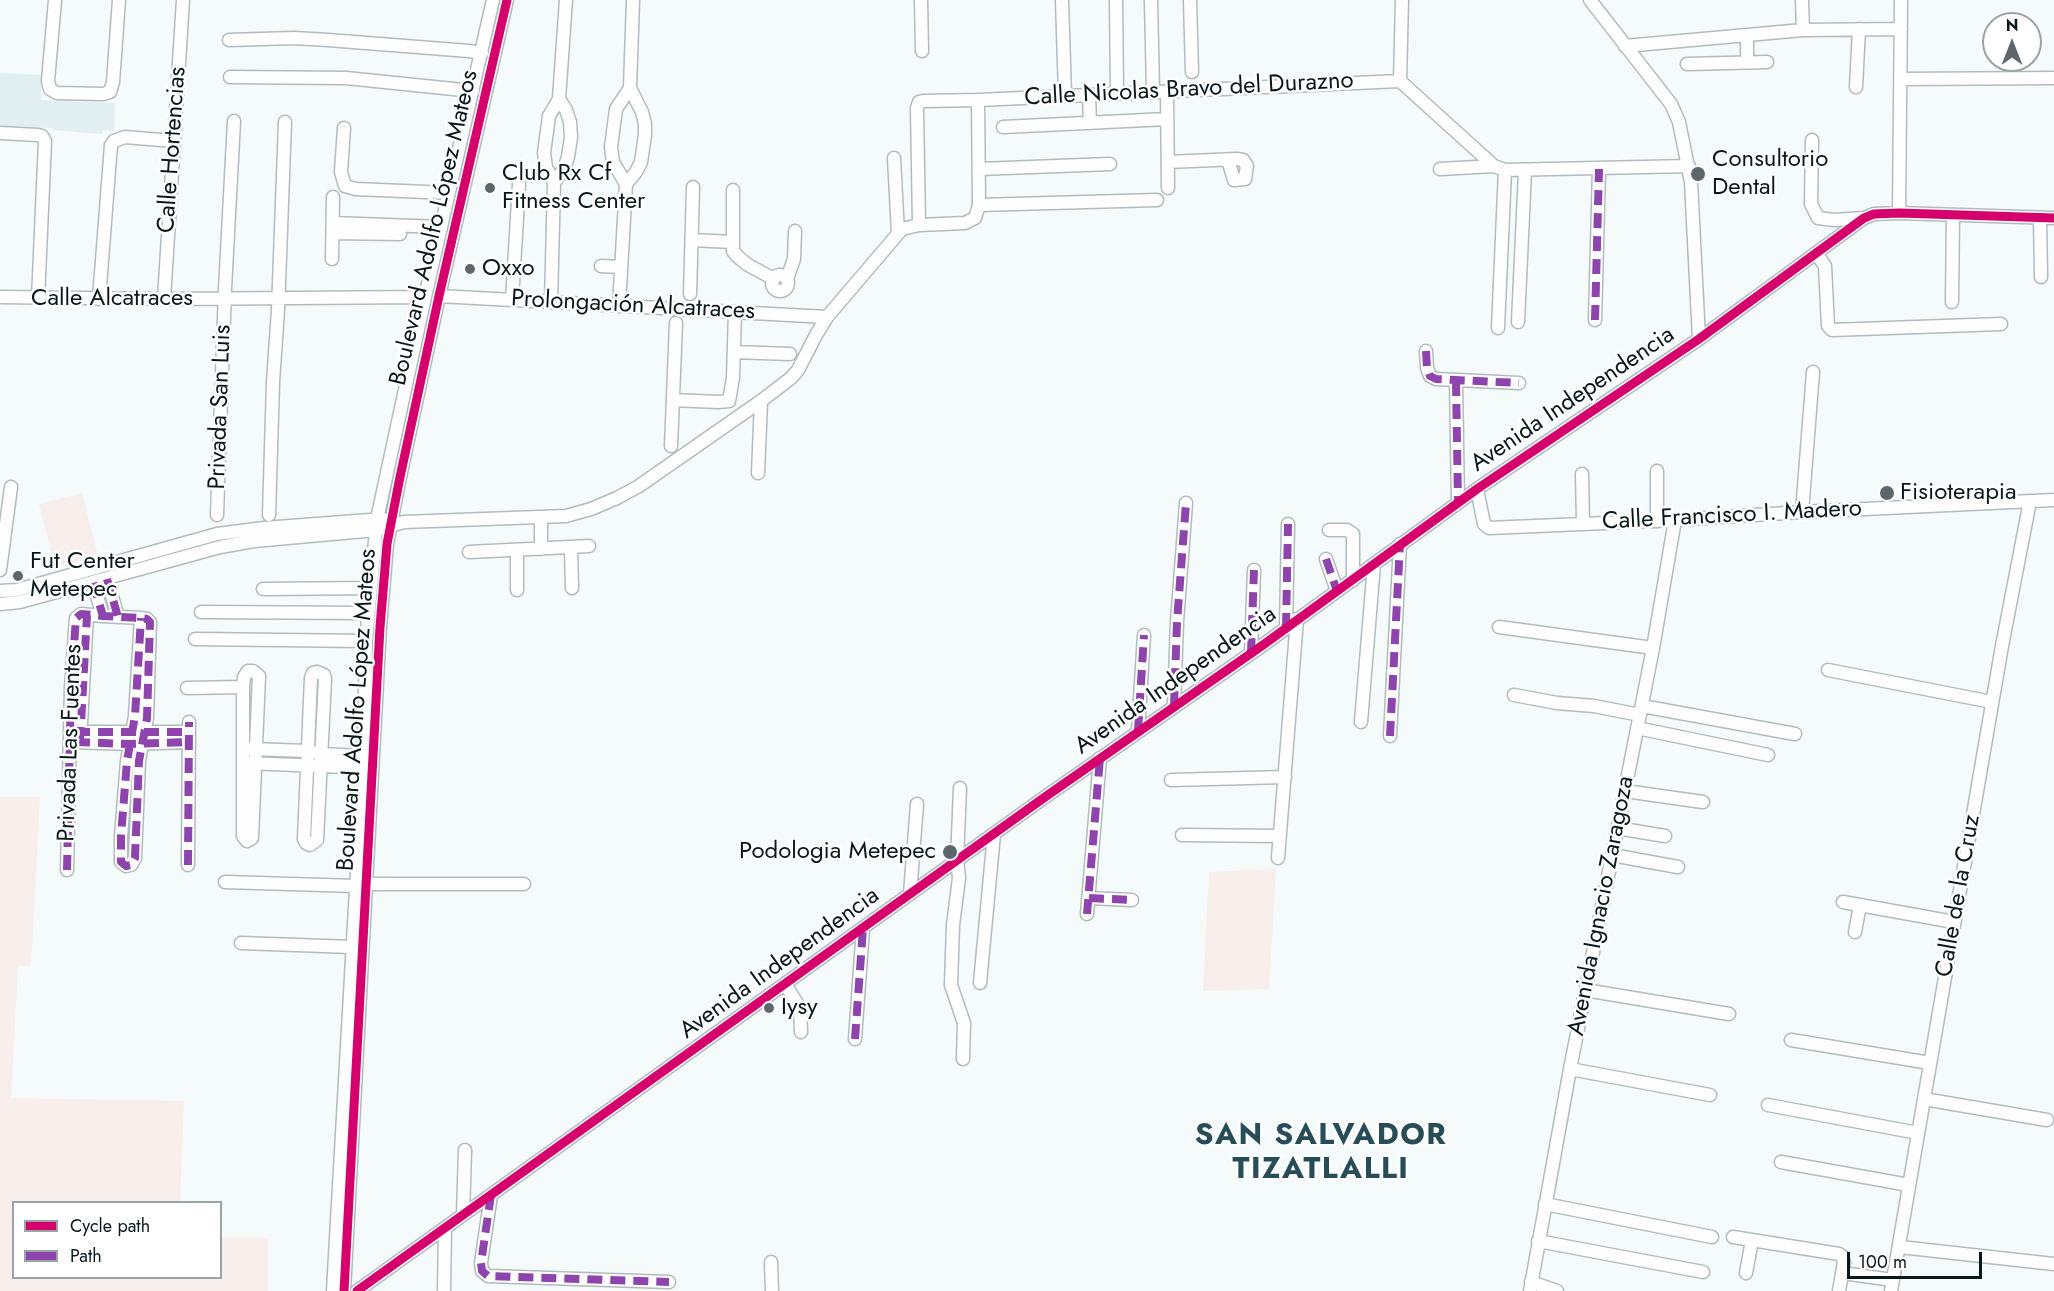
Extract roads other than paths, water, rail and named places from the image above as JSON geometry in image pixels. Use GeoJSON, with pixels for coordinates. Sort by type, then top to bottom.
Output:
{"type":"FeatureCollection","features":[{"type":"Feature","properties":{"kind":"street"},"geometry":{"type":"LineString","coordinates":[[55,0],[48,81],[50,89],[57,93],[103,94],[110,92],[113,82],[119,0]]}},
{"type":"Feature","properties":{"kind":"street","name":"Calle Hortencias"},"geometry":{"type":"LineString","coordinates":[[164,299],[183,0]]}},
{"type":"Feature","properties":{"kind":"street","name":"Boulevard Adolfo López Mateos"},"geometry":{"type":"LineString","coordinates":[[344,1291],[366,764],[366,641],[376,525],[424,297],[493,0]]}},
{"type":"Feature","properties":{"kind":"street","name":"Boulevard Adolfo López Mateos"},"geometry":{"type":"LineString","coordinates":[[366,764],[390,523],[507,0]]}},
{"type":"Feature","properties":{"kind":"street"},"geometry":{"type":"LineString","coordinates":[[551,302],[554,183],[546,167],[544,153],[549,116],[559,99],[566,0]]}},
{"type":"Feature","properties":{"kind":"street"},"geometry":{"type":"LineString","coordinates":[[626,184],[641,162],[645,135],[642,112],[630,88],[633,0]]}},
{"type":"Feature","properties":{"kind":"street"},"geometry":{"type":"LineString","coordinates":[[921,0],[922,51]]}},
{"type":"Feature","properties":{"kind":"street"},"geometry":{"type":"LineString","coordinates":[[1062,0],[1065,95]]}},
{"type":"Feature","properties":{"kind":"street"},"geometry":{"type":"LineString","coordinates":[[1116,0],[1117,93]]}},
{"type":"Feature","properties":{"kind":"street"},"geometry":{"type":"LineString","coordinates":[[1151,0],[1154,91]]}},
{"type":"Feature","properties":{"kind":"street"},"geometry":{"type":"LineString","coordinates":[[1191,0],[1192,72]]}},
{"type":"Feature","properties":{"kind":"street"},"geometry":{"type":"LineString","coordinates":[[1402,0],[1400,81],[1500,168]]}},
{"type":"Feature","properties":{"kind":"street"},"geometry":{"type":"LineString","coordinates":[[1590,0],[1671,104],[1679,122],[1689,166],[1694,218],[1699,339]]}},
{"type":"Feature","properties":{"kind":"street"},"geometry":{"type":"LineString","coordinates":[[1802,0],[1803,30]]}},
{"type":"Feature","properties":{"kind":"street"},"geometry":{"type":"LineString","coordinates":[[1899,213],[1901,0]]}},
{"type":"Feature","properties":{"kind":"street"},"geometry":{"type":"LineString","coordinates":[[1856,87],[1858,29]]}},
{"type":"Feature","properties":{"kind":"street"},"geometry":{"type":"LineString","coordinates":[[1625,46],[1803,30],[1901,29]]}},
{"type":"Feature","properties":{"kind":"street"},"geometry":{"type":"LineString","coordinates":[[1747,35],[1747,62]]}},
{"type":"Feature","properties":{"kind":"street"},"geometry":{"type":"LineString","coordinates":[[228,40],[328,39],[482,53]]}},
{"type":"Feature","properties":{"kind":"street"},"geometry":{"type":"LineString","coordinates":[[1687,64],[1767,62]]}},
{"type":"Feature","properties":{"kind":"street"},"geometry":{"type":"LineString","coordinates":[[230,77],[346,78],[473,91]]}},
{"type":"Feature","properties":{"kind":"street"},"geometry":{"type":"LineString","coordinates":[[1901,79],[2054,78]]}},
{"type":"Feature","properties":{"kind":"street","name":"Calle Nicolas Bravo del Durazno"},"geometry":{"type":"LineString","coordinates":[[919,225],[917,108],[919,102],[1400,81]]}},
{"type":"Feature","properties":{"kind":"street"},"geometry":{"type":"LineString","coordinates":[[619,306],[626,184],[614,162],[611,147],[616,109],[630,88]]}},
{"type":"Feature","properties":{"kind":"street"},"geometry":{"type":"LineString","coordinates":[[1167,91],[1168,188]]}},
{"type":"Feature","properties":{"kind":"street"},"geometry":{"type":"LineString","coordinates":[[1089,94],[1090,123]]}},
{"type":"Feature","properties":{"kind":"street"},"geometry":{"type":"LineString","coordinates":[[554,183],[564,169],[571,137],[570,122],[559,99]]}},
{"type":"Feature","properties":{"kind":"street"},"geometry":{"type":"LineString","coordinates":[[0,604],[20,603],[220,548],[278,538],[390,523],[566,516],[617,498],[639,486],[791,378],[798,370],[827,318],[898,233],[907,226],[972,221],[978,214],[979,205],[978,100]]}},
{"type":"Feature","properties":{"kind":"street"},"geometry":{"type":"LineString","coordinates":[[1003,127],[1167,119]]}},
{"type":"Feature","properties":{"kind":"street","name":"Calle Alcatraces"},"geometry":{"type":"LineString","coordinates":[[225,299],[234,121]]}},
{"type":"Feature","properties":{"kind":"street"},"geometry":{"type":"LineString","coordinates":[[269,515],[285,122]]}},
{"type":"Feature","properties":{"kind":"street"},"geometry":{"type":"LineString","coordinates":[[344,128],[341,172],[345,186],[356,189],[449,193]]}},
{"type":"Feature","properties":{"kind":"street"},"geometry":{"type":"LineString","coordinates":[[0,133],[38,135],[42,136],[45,141],[38,299]]}},
{"type":"Feature","properties":{"kind":"street"},"geometry":{"type":"LineString","coordinates":[[99,299],[111,145],[114,141],[125,138],[173,141]]}},
{"type":"Feature","properties":{"kind":"street"},"geometry":{"type":"LineString","coordinates":[[1812,140],[1811,204],[1818,218],[1834,220],[1864,218]]}},
{"type":"Feature","properties":{"kind":"street"},"geometry":{"type":"LineString","coordinates":[[894,158],[898,233]]}},
{"type":"Feature","properties":{"kind":"street"},"geometry":{"type":"LineString","coordinates":[[1168,162],[1228,160]]}},
{"type":"Feature","properties":{"kind":"street"},"geometry":{"type":"LineString","coordinates":[[979,169],[1110,164]]}},
{"type":"Feature","properties":{"kind":"street"},"geometry":{"type":"LineString","coordinates":[[1440,169],[1500,168],[1525,171],[1689,166]]}},
{"type":"Feature","properties":{"kind":"street"},"geometry":{"type":"LineString","coordinates":[[1497,328],[1500,168]]}},
{"type":"Feature","properties":{"kind":"street"},"geometry":{"type":"LineString","coordinates":[[1595,320],[1599,169]]}},
{"type":"Feature","properties":{"kind":"street"},"geometry":{"type":"LineString","coordinates":[[1518,322],[1525,171]]}},
{"type":"Feature","properties":{"kind":"street"},"geometry":{"type":"LineString","coordinates":[[512,300],[519,184]]}},
{"type":"Feature","properties":{"kind":"street"},"geometry":{"type":"LineString","coordinates":[[690,294],[693,187]]}},
{"type":"Feature","properties":{"kind":"street"},"geometry":{"type":"LineString","coordinates":[[733,190],[733,251],[748,266],[774,279]]}},
{"type":"Feature","properties":{"kind":"street"},"geometry":{"type":"LineString","coordinates":[[332,259],[333,197]]}},
{"type":"Feature","properties":{"kind":"street"},"geometry":{"type":"LineString","coordinates":[[979,205],[1157,200]]}},
{"type":"Feature","properties":{"kind":"street","name":"Avenida Independencia"},"geometry":{"type":"LineString","coordinates":[[357,1291],[957,860],[1286,628],[1477,489],[1699,339],[1864,218],[1874,214],[1899,213],[2054,218]]}},
{"type":"Feature","properties":{"kind":"street"},"geometry":{"type":"LineString","coordinates":[[1952,302],[1953,215]]}},
{"type":"Feature","properties":{"kind":"street"},"geometry":{"type":"LineString","coordinates":[[2040,218],[2041,277]]}},
{"type":"Feature","properties":{"kind":"street"},"geometry":{"type":"LineString","coordinates":[[333,228],[440,230]]}},
{"type":"Feature","properties":{"kind":"street"},"geometry":{"type":"LineString","coordinates":[[781,291],[787,287],[787,279],[794,259],[795,231]]}},
{"type":"Feature","properties":{"kind":"street"},"geometry":{"type":"LineString","coordinates":[[692,240],[732,242]]}},
{"type":"Feature","properties":{"kind":"street"},"geometry":{"type":"LineString","coordinates":[[1816,253],[1825,266],[1828,326],[1832,330],[2001,324]]}},
{"type":"Feature","properties":{"kind":"street"},"geometry":{"type":"LineString","coordinates":[[601,266],[621,267]]}},
{"type":"Feature","properties":{"kind":"street"},"geometry":{"type":"LineString","coordinates":[[781,291],[774,288],[772,284],[774,279],[780,275],[787,279]]}},
{"type":"Feature","properties":{"kind":"street"},"geometry":{"type":"LineString","coordinates":[[780,314],[781,291]]}},
{"type":"Feature","properties":{"kind":"street","name":"Prolongación Alcatraces"},"geometry":{"type":"LineString","coordinates":[[439,296],[827,318]]}},
{"type":"Feature","properties":{"kind":"street","name":"Calle Alcatraces"},"geometry":{"type":"LineString","coordinates":[[0,297],[225,299],[424,297]]}},
{"type":"Feature","properties":{"kind":"street","name":"Privada San Luis"},"geometry":{"type":"LineString","coordinates":[[217,515],[225,299]]}},
{"type":"Feature","properties":{"kind":"street"},"geometry":{"type":"LineString","coordinates":[[673,400],[718,402],[729,400],[732,389],[735,312]]}},
{"type":"Feature","properties":{"kind":"street"},"geometry":{"type":"LineString","coordinates":[[671,447],[676,323]]}},
{"type":"Feature","properties":{"kind":"street"},"geometry":{"type":"LineString","coordinates":[[1426,351],[1427,368],[1430,376],[1436,379],[1519,383]]}},
{"type":"Feature","properties":{"kind":"street"},"geometry":{"type":"LineString","coordinates":[[734,352],[790,354]]}},
{"type":"Feature","properties":{"kind":"street"},"geometry":{"type":"LineString","coordinates":[[1802,512],[1813,372]]}},
{"type":"Feature","properties":{"kind":"street"},"geometry":{"type":"LineString","coordinates":[[1456,381],[1458,503]]}},
{"type":"Feature","properties":{"kind":"street"},"geometry":{"type":"LineString","coordinates":[[759,473],[761,401]]}},
{"type":"Feature","properties":{"kind":"street"},"geometry":{"type":"LineString","coordinates":[[1657,471],[1657,521]]}},
{"type":"Feature","properties":{"kind":"street"},"geometry":{"type":"LineString","coordinates":[[1582,474],[1584,524]]}},
{"type":"Feature","properties":{"kind":"street"},"geometry":{"type":"LineString","coordinates":[[0,570],[11,487]]}},
{"type":"Feature","properties":{"kind":"street","name":"Calle Francisco I. Madero"},"geometry":{"type":"LineString","coordinates":[[1477,489],[1484,524],[1487,527],[1657,521],[2054,500]]}},
{"type":"Feature","properties":{"kind":"street","name":"Calle de la Cruz"},"geometry":{"type":"LineString","coordinates":[[1892,1286],[1992,702],[2030,501]]}},
{"type":"Feature","properties":{"kind":"street"},"geometry":{"type":"LineString","coordinates":[[1174,706],[1177,622],[1186,503]]}},
{"type":"Feature","properties":{"kind":"street"},"geometry":{"type":"LineString","coordinates":[[541,518],[541,549]]}},
{"type":"Feature","properties":{"kind":"street","name":"Avenida Ignacio Zaragoza"},"geometry":{"type":"LineString","coordinates":[[1531,1287],[1585,990],[1653,648],[1675,520]]}},
{"type":"Feature","properties":{"kind":"street"},"geometry":{"type":"LineString","coordinates":[[1286,628],[1288,524]]}},
{"type":"Feature","properties":{"kind":"street"},"geometry":{"type":"LineString","coordinates":[[0,591],[17,590],[217,534],[264,528],[376,525]]}},
{"type":"Feature","properties":{"kind":"street"},"geometry":{"type":"LineString","coordinates":[[1329,530],[1347,530],[1353,534],[1353,580]]}},
{"type":"Feature","properties":{"kind":"street"},"geometry":{"type":"LineString","coordinates":[[217,534],[220,548]]}},
{"type":"Feature","properties":{"kind":"street"},"geometry":{"type":"LineString","coordinates":[[1390,736],[1401,544]]}},
{"type":"Feature","properties":{"kind":"street"},"geometry":{"type":"LineString","coordinates":[[469,552],[589,546]]}},
{"type":"Feature","properties":{"kind":"street"},"geometry":{"type":"LineString","coordinates":[[571,548],[572,588]]}},
{"type":"Feature","properties":{"kind":"street"},"geometry":{"type":"LineString","coordinates":[[517,590],[518,550]]}},
{"type":"Feature","properties":{"kind":"street"},"geometry":{"type":"LineString","coordinates":[[1326,559],[1337,591]]}},
{"type":"Feature","properties":{"kind":"street"},"geometry":{"type":"LineString","coordinates":[[1361,722],[1374,564]]}},
{"type":"Feature","properties":{"kind":"street"},"geometry":{"type":"LineString","coordinates":[[1251,653],[1254,570]]}},
{"type":"Feature","properties":{"kind":"street"},"geometry":{"type":"LineString","coordinates":[[107,579],[118,617]]}},
{"type":"Feature","properties":{"kind":"street"},"geometry":{"type":"LineString","coordinates":[[93,583],[103,616],[145,619],[147,718],[137,738],[122,808],[120,857],[122,864],[126,866],[131,865],[135,858],[137,738]]}},
{"type":"Feature","properties":{"kind":"street"},"geometry":{"type":"LineString","coordinates":[[263,589],[370,588]]}},
{"type":"Feature","properties":{"kind":"street"},"geometry":{"type":"LineString","coordinates":[[201,612],[368,613]]}},
{"type":"Feature","properties":{"kind":"street","name":"Privada Las Fuentes"},"geometry":{"type":"LineString","coordinates":[[67,870],[82,615],[103,616]]}},
{"type":"Feature","properties":{"kind":"street"},"geometry":{"type":"LineString","coordinates":[[1278,858],[1297,619]]}},
{"type":"Feature","properties":{"kind":"street"},"geometry":{"type":"LineString","coordinates":[[1499,627],[1653,648]]}},
{"type":"Feature","properties":{"kind":"street"},"geometry":{"type":"LineString","coordinates":[[1138,732],[1144,635]]}},
{"type":"Feature","properties":{"kind":"street"},"geometry":{"type":"LineString","coordinates":[[195,639],[366,641]]}},
{"type":"Feature","properties":{"kind":"street"},"geometry":{"type":"LineString","coordinates":[[243,687],[243,749],[249,763],[252,838],[247,841],[243,836],[249,763],[256,749],[258,674],[253,670],[246,673],[243,687]]}},
{"type":"Feature","properties":{"kind":"street"},"geometry":{"type":"LineString","coordinates":[[1828,670],[1992,702]]}},
{"type":"Feature","properties":{"kind":"street"},"geometry":{"type":"LineString","coordinates":[[316,762],[304,839],[310,845],[317,840],[316,762],[308,751],[311,678],[315,673],[321,672],[325,680],[316,762]]}},
{"type":"Feature","properties":{"kind":"street"},"geometry":{"type":"LineString","coordinates":[[188,688],[243,687]]}},
{"type":"Feature","properties":{"kind":"street"},"geometry":{"type":"LineString","coordinates":[[1514,695],[1557,703],[1641,710],[1796,734]]}},
{"type":"Feature","properties":{"kind":"street"},"geometry":{"type":"LineString","coordinates":[[1637,728],[1768,755]]}},
{"type":"Feature","properties":{"kind":"street"},"geometry":{"type":"LineString","coordinates":[[75,737],[137,738],[189,732],[188,865]]}},
{"type":"Feature","properties":{"kind":"street"},"geometry":{"type":"LineString","coordinates":[[243,749],[308,751]]}},
{"type":"Feature","properties":{"kind":"street"},"geometry":{"type":"LineString","coordinates":[[1087,914],[1100,758]]}},
{"type":"Feature","properties":{"kind":"street"},"geometry":{"type":"LineString","coordinates":[[249,763],[366,764]]}},
{"type":"Feature","properties":{"kind":"street"},"geometry":{"type":"LineString","coordinates":[[1171,780],[1285,777]]}},
{"type":"Feature","properties":{"kind":"street"},"geometry":{"type":"LineString","coordinates":[[960,788],[957,860],[959,878],[952,925],[951,985],[964,1023],[963,1059]]}},
{"type":"Feature","properties":{"kind":"street"},"geometry":{"type":"LineString","coordinates":[[1625,791],[1703,802]]}},
{"type":"Feature","properties":{"kind":"street"},"geometry":{"type":"LineString","coordinates":[[910,894],[916,804]]}},
{"type":"Feature","properties":{"kind":"street"},"geometry":{"type":"LineString","coordinates":[[122,808],[135,809]]}},
{"type":"Feature","properties":{"kind":"street"},"geometry":{"type":"LineString","coordinates":[[1617,828],[1665,836]]}},
{"type":"Feature","properties":{"kind":"street"},"geometry":{"type":"LineString","coordinates":[[980,983],[994,834]]}},
{"type":"Feature","properties":{"kind":"street"},"geometry":{"type":"LineString","coordinates":[[1182,835],[1280,836]]}},
{"type":"Feature","properties":{"kind":"street"},"geometry":{"type":"LineString","coordinates":[[1612,855],[1678,867]]}},
{"type":"Feature","properties":{"kind":"street"},"geometry":{"type":"LineString","coordinates":[[225,882],[361,885],[524,884]]}},
{"type":"Feature","properties":{"kind":"street","name":"Boulevard Adolfo López Mateos"},"geometry":{"type":"LineString","coordinates":[[333,1291],[352,947],[361,885]]}},
{"type":"Feature","properties":{"kind":"street"},"geometry":{"type":"LineString","coordinates":[[1089,898],[1132,900]]}},
{"type":"Feature","properties":{"kind":"street"},"geometry":{"type":"LineString","coordinates":[[1843,902],[1954,922]]}},
{"type":"Feature","properties":{"kind":"street"},"geometry":{"type":"LineString","coordinates":[[1855,932],[1860,905]]}},
{"type":"Feature","properties":{"kind":"street"},"geometry":{"type":"LineString","coordinates":[[855,1039],[863,928]]}},
{"type":"Feature","properties":{"kind":"street"},"geometry":{"type":"LineString","coordinates":[[241,943],[352,947]]}},
{"type":"Feature","properties":{"kind":"street"},"geometry":{"type":"LineString","coordinates":[[785,984],[800,1008],[801,1032]]}},
{"type":"Feature","properties":{"kind":"street"},"geometry":{"type":"LineString","coordinates":[[1585,990],[1729,1014]]}},
{"type":"Feature","properties":{"kind":"street"},"geometry":{"type":"LineString","coordinates":[[1791,1040],[1930,1063]]}},
{"type":"Feature","properties":{"kind":"street"},"geometry":{"type":"LineString","coordinates":[[1570,1069],[1710,1095]]}},
{"type":"Feature","properties":{"kind":"street"},"geometry":{"type":"LineString","coordinates":[[1924,1099],[2047,1120]]}},
{"type":"Feature","properties":{"kind":"street"},"geometry":{"type":"LineString","coordinates":[[1768,1105],[1918,1133]]}},
{"type":"Feature","properties":{"kind":"street"},"geometry":{"type":"LineString","coordinates":[[463,1215],[465,1150]]}},
{"type":"Feature","properties":{"kind":"street"},"geometry":{"type":"LineString","coordinates":[[1781,1162],[1909,1185]]}},
{"type":"Feature","properties":{"kind":"street"},"geometry":{"type":"LineString","coordinates":[[491,1196],[481,1263],[482,1271],[488,1276],[669,1282]]}},
{"type":"Feature","properties":{"kind":"street"},"geometry":{"type":"LineString","coordinates":[[1545,1204],[1712,1237]]}},
{"type":"Feature","properties":{"kind":"street"},"geometry":{"type":"LineString","coordinates":[[444,1291],[445,1228]]}},
{"type":"Feature","properties":{"kind":"street"},"geometry":{"type":"LineString","coordinates":[[1733,1237],[1839,1254],[1843,1259],[1839,1291]]}},
{"type":"Feature","properties":{"kind":"street"},"geometry":{"type":"LineString","coordinates":[[1746,1273],[1752,1240]]}},
{"type":"Feature","properties":{"kind":"street"},"geometry":{"type":"LineString","coordinates":[[1538,1241],[1703,1272]]}},
{"type":"Feature","properties":{"kind":"street"},"geometry":{"type":"LineString","coordinates":[[1900,1247],[2054,1264]]}},
{"type":"Feature","properties":{"kind":"street"},"geometry":{"type":"LineString","coordinates":[[771,1262],[772,1291]]}},
{"type":"Feature","properties":{"kind":"street"},"geometry":{"type":"LineString","coordinates":[[1842,1273],[1892,1286]]}},
{"type":"Feature","properties":{"kind":"street"},"geometry":{"type":"LineString","coordinates":[[1531,1287],[1557,1291]]}},
{"type":"Feature","properties":{"kind":"place","name":"Consultorio Dental"},"geometry":{"type":"Point","coordinates":[1698,174]}},
{"type":"Feature","properties":{"kind":"place","name":"Club Rx Cf Fitness Center"},"geometry":{"type":"Point","coordinates":[490,188]}},
{"type":"Feature","properties":{"kind":"place","name":"Oxxo"},"geometry":{"type":"Point","coordinates":[470,269]}},
{"type":"Feature","properties":{"kind":"place","name":"Fisioterapia"},"geometry":{"type":"Point","coordinates":[1887,493]}},
{"type":"Feature","properties":{"kind":"place","name":"Fut Center Metepec"},"geometry":{"type":"Point","coordinates":[18,576]}},
{"type":"Feature","properties":{"kind":"place","name":"Podologia Metepec"},"geometry":{"type":"Point","coordinates":[950,852]}},
{"type":"Feature","properties":{"kind":"place","name":"Iysy"},"geometry":{"type":"Point","coordinates":[769,1008]}},
{"type":"Feature","properties":{"kind":"district","name":"SAN SALVADOR TIZATLALLI"},"geometry":{"type":"Point","coordinates":[1321,1154]}}]}
